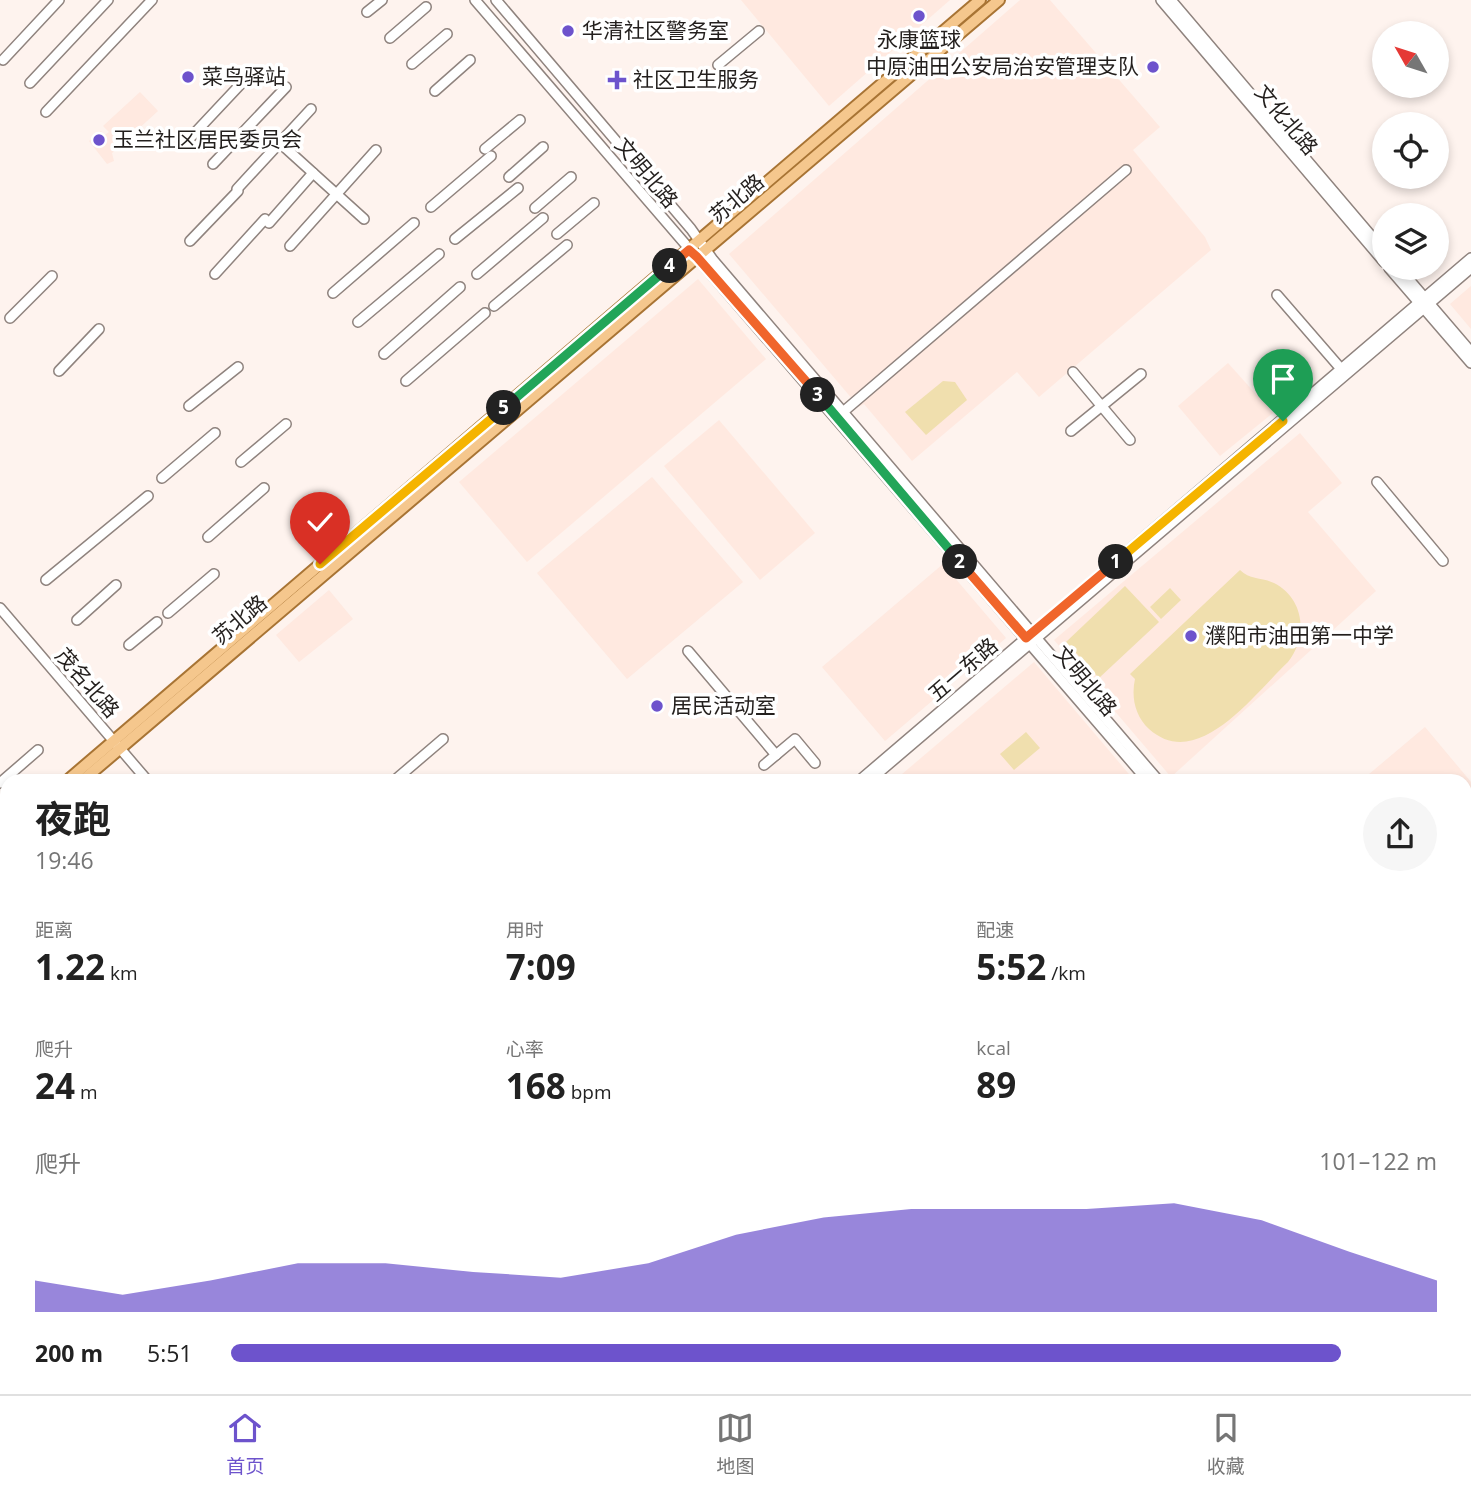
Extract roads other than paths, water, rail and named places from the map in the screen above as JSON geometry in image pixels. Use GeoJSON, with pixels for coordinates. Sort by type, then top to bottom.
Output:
{"type":"FeatureCollection","features":[{"type":"Feature","properties":{"kind":"main road","name":"苏北路"},"geometry":{"type":"LineString","coordinates":[[698,250],[980,0]]}},
{"type":"Feature","properties":{"kind":"main road","name":"苏北路"},"geometry":{"type":"LineString","coordinates":[[76,774],[117,745],[698,250],[999,0]]}},
{"type":"Feature","properties":{"kind":"main road","name":"苏北路"},"geometry":{"type":"LineString","coordinates":[[89,774],[117,745]]}},
{"type":"Feature","properties":{"kind":"street"},"geometry":{"type":"LineString","coordinates":[[3,60],[60,0]]}},
{"type":"Feature","properties":{"kind":"street"},"geometry":{"type":"LineString","coordinates":[[30,83],[108,0]]}},
{"type":"Feature","properties":{"kind":"street"},"geometry":{"type":"LineString","coordinates":[[46,112],[152,0]]}},
{"type":"Feature","properties":{"kind":"street"},"geometry":{"type":"LineString","coordinates":[[367,12],[382,0]]}},
{"type":"Feature","properties":{"kind":"street","name":"文明北路"},"geometry":{"type":"LineString","coordinates":[[475,0],[843,412],[1142,774]]}},
{"type":"Feature","properties":{"kind":"street","name":"文明北路"},"geometry":{"type":"LineString","coordinates":[[496,0],[698,250],[1153,774]]}},
{"type":"Feature","properties":{"kind":"street","name":"文化北路"},"geometry":{"type":"LineString","coordinates":[[1161,0],[1372,248]]}},
{"type":"Feature","properties":{"kind":"street","name":"文化北路"},"geometry":{"type":"LineString","coordinates":[[1171,0],[1372,236]]}},
{"type":"Feature","properties":{"kind":"street"},"geometry":{"type":"LineString","coordinates":[[390,38],[426,7]]}},
{"type":"Feature","properties":{"kind":"street"},"geometry":{"type":"LineString","coordinates":[[718,65],[759,31]]}},
{"type":"Feature","properties":{"kind":"street"},"geometry":{"type":"LineString","coordinates":[[412,64],[447,34]]}},
{"type":"Feature","properties":{"kind":"street"},"geometry":{"type":"LineString","coordinates":[[435,91],[470,60]]}},
{"type":"Feature","properties":{"kind":"street"},"geometry":{"type":"LineString","coordinates":[[191,137],[252,72]]}},
{"type":"Feature","properties":{"kind":"street"},"geometry":{"type":"LineString","coordinates":[[213,164],[286,87]]}},
{"type":"Feature","properties":{"kind":"street"},"geometry":{"type":"LineString","coordinates":[[190,242],[311,109]]}},
{"type":"Feature","properties":{"kind":"street"},"geometry":{"type":"LineString","coordinates":[[431,207],[520,120]]}},
{"type":"Feature","properties":{"kind":"street"},"geometry":{"type":"LineString","coordinates":[[280,143],[364,219]]}},
{"type":"Feature","properties":{"kind":"street"},"geometry":{"type":"LineString","coordinates":[[509,177],[544,147]]}},
{"type":"Feature","properties":{"kind":"street"},"geometry":{"type":"LineString","coordinates":[[290,246],[376,150]]}},
{"type":"Feature","properties":{"kind":"street"},"geometry":{"type":"LineString","coordinates":[[843,412],[1126,170]]}},
{"type":"Feature","properties":{"kind":"street"},"geometry":{"type":"LineString","coordinates":[[215,274],[313,173]]}},
{"type":"Feature","properties":{"kind":"street"},"geometry":{"type":"LineString","coordinates":[[535,208],[571,177]]}},
{"type":"Feature","properties":{"kind":"street"},"geometry":{"type":"LineString","coordinates":[[455,239],[517,188]]}},
{"type":"Feature","properties":{"kind":"street"},"geometry":{"type":"LineString","coordinates":[[557,234],[594,203]]}},
{"type":"Feature","properties":{"kind":"street"},"geometry":{"type":"LineString","coordinates":[[477,274],[544,218]]}},
{"type":"Feature","properties":{"kind":"street"},"geometry":{"type":"LineString","coordinates":[[333,293],[414,223]]}},
{"type":"Feature","properties":{"kind":"street"},"geometry":{"type":"LineString","coordinates":[[494,306],[567,245]]}},
{"type":"Feature","properties":{"kind":"street"},"geometry":{"type":"LineString","coordinates":[[358,322],[439,254]]}},
{"type":"Feature","properties":{"kind":"street","name":"五一东路"},"geometry":{"type":"LineString","coordinates":[[867,774],[1032,638],[1424,303],[1471,258]]}},
{"type":"Feature","properties":{"kind":"street","name":"五一东路"},"geometry":{"type":"LineString","coordinates":[[877,774],[1342,370],[1358,353],[1471,268]]}},
{"type":"Feature","properties":{"kind":"street"},"geometry":{"type":"LineString","coordinates":[[10,318],[52,276]]}},
{"type":"Feature","properties":{"kind":"street"},"geometry":{"type":"LineString","coordinates":[[1401,280],[1471,352]]}},
{"type":"Feature","properties":{"kind":"street"},"geometry":{"type":"LineString","coordinates":[[1408,280],[1471,363]]}},
{"type":"Feature","properties":{"kind":"street"},"geometry":{"type":"LineString","coordinates":[[384,354],[460,287]]}},
{"type":"Feature","properties":{"kind":"street"},"geometry":{"type":"LineString","coordinates":[[1277,295],[1342,370]]}},
{"type":"Feature","properties":{"kind":"street"},"geometry":{"type":"LineString","coordinates":[[406,381],[485,313]]}},
{"type":"Feature","properties":{"kind":"street"},"geometry":{"type":"LineString","coordinates":[[60,371],[99,329]]}},
{"type":"Feature","properties":{"kind":"street"},"geometry":{"type":"LineString","coordinates":[[189,406],[238,367]]}},
{"type":"Feature","properties":{"kind":"street"},"geometry":{"type":"LineString","coordinates":[[1073,372],[1130,440]]}},
{"type":"Feature","properties":{"kind":"street"},"geometry":{"type":"LineString","coordinates":[[1071,431],[1141,373]]}},
{"type":"Feature","properties":{"kind":"street"},"geometry":{"type":"LineString","coordinates":[[241,462],[286,424]]}},
{"type":"Feature","properties":{"kind":"street"},"geometry":{"type":"LineString","coordinates":[[162,478],[215,433]]}},
{"type":"Feature","properties":{"kind":"street"},"geometry":{"type":"LineString","coordinates":[[1377,482],[1443,561]]}},
{"type":"Feature","properties":{"kind":"street"},"geometry":{"type":"LineString","coordinates":[[208,537],[264,488]]}},
{"type":"Feature","properties":{"kind":"street"},"geometry":{"type":"LineString","coordinates":[[46,580],[148,496]]}},
{"type":"Feature","properties":{"kind":"street"},"geometry":{"type":"LineString","coordinates":[[168,613],[214,574]]}},
{"type":"Feature","properties":{"kind":"street"},"geometry":{"type":"LineString","coordinates":[[76,620],[116,585]]}},
{"type":"Feature","properties":{"kind":"street","name":"茂名北路"},"geometry":{"type":"LineString","coordinates":[[0,608],[143,774]]}},
{"type":"Feature","properties":{"kind":"street"},"geometry":{"type":"LineString","coordinates":[[129,645],[157,622]]}},
{"type":"Feature","properties":{"kind":"street"},"geometry":{"type":"LineString","coordinates":[[688,651],[776,755]]}},
{"type":"Feature","properties":{"kind":"street"},"geometry":{"type":"LineString","coordinates":[[402,774],[443,739]]}},
{"type":"Feature","properties":{"kind":"street"},"geometry":{"type":"LineString","coordinates":[[764,765],[795,739],[815,763]]}},
{"type":"Feature","properties":{"kind":"street"},"geometry":{"type":"LineString","coordinates":[[10,774],[38,750]]}},
{"type":"Feature","properties":{"kind":"place","name":"永康篮球"},"geometry":{"type":"Point","coordinates":[919,16]}},
{"type":"Feature","properties":{"kind":"place","name":"华清社区警务室"},"geometry":{"type":"Point","coordinates":[568,31]}},
{"type":"Feature","properties":{"kind":"place","name":"中原油田公安局治安管理支队"},"geometry":{"type":"Point","coordinates":[1153,67]}},
{"type":"Feature","properties":{"kind":"place","name":"菜鸟驿站"},"geometry":{"type":"Point","coordinates":[188,77]}},
{"type":"Feature","properties":{"kind":"place","name":"社区卫生服务"},"geometry":{"type":"Point","coordinates":[617,80]}},
{"type":"Feature","properties":{"kind":"place","name":"玉兰社区居民委员会"},"geometry":{"type":"Point","coordinates":[99,140]}},
{"type":"Feature","properties":{"kind":"place","name":"濮阳市油田第一中学"},"geometry":{"type":"Point","coordinates":[1191,636]}},
{"type":"Feature","properties":{"kind":"place","name":"居民活动室"},"geometry":{"type":"Point","coordinates":[657,706]}}]}
